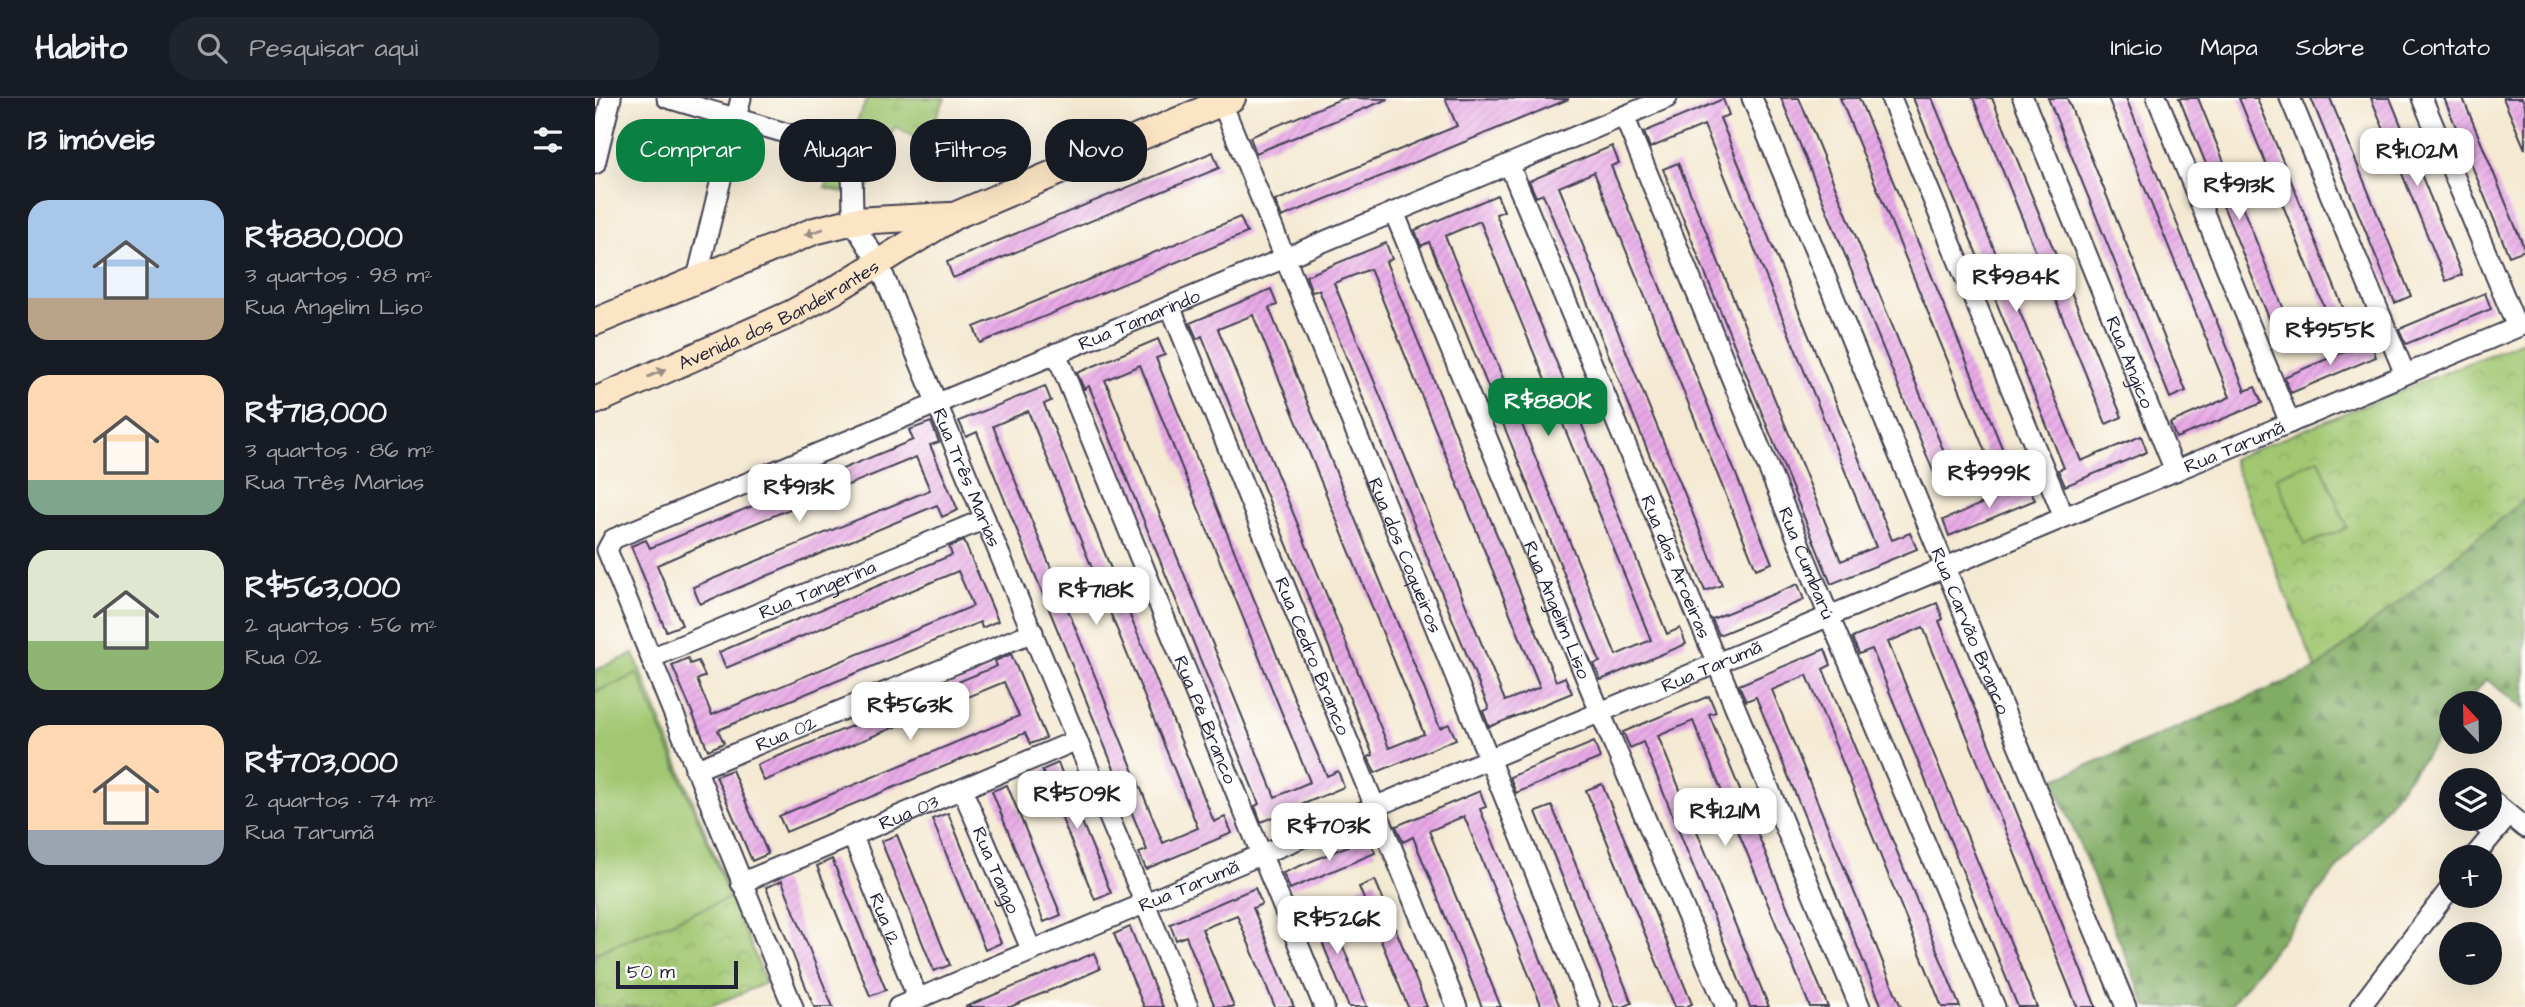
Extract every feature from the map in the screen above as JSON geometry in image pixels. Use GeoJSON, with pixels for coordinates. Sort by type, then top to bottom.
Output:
{"type":"FeatureCollection","features":[{"type":"Feature","properties":{"kind":"street"},"geometry":{"type":"LineString","coordinates":[[595,164],[611,98]]}},
{"type":"Feature","properties":{"kind":"street"},"geometry":{"type":"LineString","coordinates":[[667,98],[840,149],[848,157],[851,169],[854,221]]}},
{"type":"Feature","properties":{"kind":"street"},"geometry":{"type":"LineString","coordinates":[[697,278],[741,98]]}},
{"type":"Feature","properties":{"kind":"street","name":"Rua Tamarindo"},"geometry":{"type":"LineString","coordinates":[[651,658],[607,550],[613,539],[1667,98]]}},
{"type":"Feature","properties":{"kind":"street","name":"Rua Carvão Branco"},"geometry":{"type":"LineString","coordinates":[[1752,98],[2126,1007]]}},
{"type":"Feature","properties":{"kind":"street"},"geometry":{"type":"LineString","coordinates":[[1891,98],[2064,517]]}},
{"type":"Feature","properties":{"kind":"street","name":"Rua Angico"},"geometry":{"type":"LineString","coordinates":[[2023,98],[2175,471]]}},
{"type":"Feature","properties":{"kind":"street"},"geometry":{"type":"LineString","coordinates":[[2157,98],[2290,423]]}},
{"type":"Feature","properties":{"kind":"street"},"geometry":{"type":"LineString","coordinates":[[2290,98],[2405,374]]}},
{"type":"Feature","properties":{"kind":"street"},"geometry":{"type":"LineString","coordinates":[[2422,98],[2521,325]]}},
{"type":"Feature","properties":{"kind":"street","name":"Avenida dos Bandeirantes"},"geometry":{"type":"LineString","coordinates":[[595,401],[792,314],[954,216],[1227,100]]}},
{"type":"Feature","properties":{"kind":"street","name":"Rua dos Coqueiros"},"geometry":{"type":"LineString","coordinates":[[1227,100],[1284,258],[1590,1007]]}},
{"type":"Feature","properties":{"kind":"street","name":"Rua Cumbarú"},"geometry":{"type":"LineString","coordinates":[[1624,116],[1829,616],[1995,1007]]}},
{"type":"Feature","properties":{"kind":"street","name":"Rua das Aroeiras"},"geometry":{"type":"LineString","coordinates":[[1509,164],[1860,1007]]}},
{"type":"Feature","properties":{"kind":"street","name":"Rua Angelim Liso"},"geometry":{"type":"LineString","coordinates":[[1394,212],[1600,712],[1726,1007]]}},
{"type":"Feature","properties":{"kind":"street","name":"Avenida dos Bandeirantes"},"geometry":{"type":"LineString","coordinates":[[595,321],[814,231],[854,221],[954,216]]}},
{"type":"Feature","properties":{"kind":"street","name":"Rua Três Marias"},"geometry":{"type":"LineString","coordinates":[[854,221],[878,262],[1188,1007]]}},
{"type":"Feature","properties":{"kind":"street","name":"Rua Cedro Branco"},"geometry":{"type":"LineString","coordinates":[[1170,306],[1457,1007]]}},
{"type":"Feature","properties":{"kind":"street","name":"Rua Tarumã"},"geometry":{"type":"LineString","coordinates":[[898,1007],[2521,325]]}},
{"type":"Feature","properties":{"kind":"street","name":"Rua Pé Branco"},"geometry":{"type":"LineString","coordinates":[[1056,353],[1324,1007]]}},
{"type":"Feature","properties":{"kind":"street","name":"Rua Tangerina"},"geometry":{"type":"LineString","coordinates":[[651,658],[985,519]]}},
{"type":"Feature","properties":{"kind":"street","name":"Rua 02"},"geometry":{"type":"LineString","coordinates":[[695,770],[1033,632]]}},
{"type":"Feature","properties":{"kind":"street"},"geometry":{"type":"LineString","coordinates":[[651,658],[793,1007]]}},
{"type":"Feature","properties":{"kind":"street","name":"Rua 03"},"geometry":{"type":"LineString","coordinates":[[741,883],[1077,740]]}},
{"type":"Feature","properties":{"kind":"street","name":"Rua Tango"},"geometry":{"type":"LineString","coordinates":[[962,789],[1032,951]]}},
{"type":"Feature","properties":{"kind":"street"},"geometry":{"type":"LineString","coordinates":[[2502,809],[2525,828]]}},
{"type":"Feature","properties":{"kind":"street"},"geometry":{"type":"LineString","coordinates":[[2502,818],[2509,815]]}},
{"type":"Feature","properties":{"kind":"street","name":"Rua 12"},"geometry":{"type":"LineString","coordinates":[[853,837],[918,999]]}},
{"type":"Feature","properties":{"kind":"street"},"geometry":{"type":"LineString","coordinates":[[2362,1006],[2439,903]]}},
{"type":"Feature","properties":{"kind":"green space"},"geometry":{"type":"Polygon","coordinates":[[[868,98],[945,98],[935,119],[910,119],[910,135],[896,128],[896,119],[858,119],[868,98]]]}},
{"type":"Feature","properties":{"kind":"green space"},"geometry":{"type":"Polygon","coordinates":[[[828,182],[871,182],[864,197],[825,188],[828,182]]]}},
{"type":"Feature","properties":{"kind":"green space"},"geometry":{"type":"Polygon","coordinates":[[[2525,340],[2525,499],[2316,669],[2232,459],[2525,340]]]}},
{"type":"Feature","properties":{"kind":"green space"},"geometry":{"type":"Polygon","coordinates":[[[2319,459],[2347,528],[2305,545],[2276,477],[2319,459]]]}},
{"type":"Feature","properties":{"kind":"green space"},"geometry":{"type":"Polygon","coordinates":[[[2525,499],[2525,709],[2486,679],[2476,691],[2439,691],[2439,739],[2229,1007],[2147,1007],[2053,780],[2316,669],[2525,499]]]}},
{"type":"Feature","properties":{"kind":"green space"},"geometry":{"type":"Polygon","coordinates":[[[634,654],[766,983],[708,1007],[595,1007],[595,670],[634,654]]]}},
{"type":"Feature","properties":{"kind":"green space"},"geometry":{"type":"Polygon","coordinates":[[[638,674],[730,898],[595,953],[595,692],[638,674]]]}},
{"type":"Feature","properties":{"kind":"building"},"geometry":{"type":"Polygon","coordinates":[[[1343,98],[1388,99],[1256,153],[1250,137],[1343,98]]]}},
{"type":"Feature","properties":{"kind":"building"},"geometry":{"type":"Polygon","coordinates":[[[1445,98],[1569,99],[1282,217],[1275,201],[1457,126],[1445,98]]]}},
{"type":"Feature","properties":{"kind":"building"},"geometry":{"type":"Polygon","coordinates":[[[1781,98],[1799,98],[1958,486],[1942,493],[1781,98]]]}},
{"type":"Feature","properties":{"kind":"building"},"geometry":{"type":"Polygon","coordinates":[[[1840,98],[1859,98],[2009,465],[1993,471],[1840,98]]]}},
{"type":"Feature","properties":{"kind":"building"},"geometry":{"type":"Polygon","coordinates":[[[1913,98],[1932,98],[2081,461],[2141,436],[2147,452],[2065,486],[2058,470],[2064,468],[1913,98]]]}},
{"type":"Feature","properties":{"kind":"building"},"geometry":{"type":"Polygon","coordinates":[[[1973,98],[1992,98],[2122,417],[2106,424],[1973,98]]]}},
{"type":"Feature","properties":{"kind":"building"},"geometry":{"type":"Polygon","coordinates":[[[2048,98],[2067,98],[2186,391],[2170,398],[2048,98]]]}},
{"type":"Feature","properties":{"kind":"building"},"geometry":{"type":"Polygon","coordinates":[[[2108,98],[2126,98],[2245,391],[2255,387],[2262,403],[2176,438],[2170,423],[2230,397],[2108,98]]]}},
{"type":"Feature","properties":{"kind":"building"},"geometry":{"type":"Polygon","coordinates":[[[2179,98],[2198,98],[2298,344],[2282,350],[2179,98]]]}},
{"type":"Feature","properties":{"kind":"building"},"geometry":{"type":"Polygon","coordinates":[[[2239,98],[2257,98],[2349,322],[2333,328],[2239,98]]]}},
{"type":"Feature","properties":{"kind":"building"},"geometry":{"type":"Polygon","coordinates":[[[2311,98],[2330,98],[2411,296],[2395,303],[2311,98]]]}},
{"type":"Feature","properties":{"kind":"building"},"geometry":{"type":"Polygon","coordinates":[[[2371,98],[2390,98],[2462,275],[2446,281],[2371,98]]]}},
{"type":"Feature","properties":{"kind":"building"},"geometry":{"type":"Polygon","coordinates":[[[2444,98],[2463,98],[2525,250],[2509,256],[2444,98]]]}},
{"type":"Feature","properties":{"kind":"building"},"geometry":{"type":"Polygon","coordinates":[[[2503,98],[2522,98],[2525,105],[2525,149],[2503,98]]]}},
{"type":"Feature","properties":{"kind":"building"},"geometry":{"type":"Polygon","coordinates":[[[1723,99],[1729,115],[1720,118],[1892,540],[1910,533],[1917,549],[1831,584],[1663,169],[1678,163],[1841,561],[1876,547],[1704,125],[1650,148],[1644,132],[1723,99]]]}},
{"type":"Feature","properties":{"kind":"building"},"geometry":{"type":"Polygon","coordinates":[[[1612,146],[1619,163],[1611,166],[1772,563],[1756,569],[1594,172],[1559,187],[1722,585],[1705,591],[1543,194],[1536,197],[1529,181],[1612,146]]]}},
{"type":"Feature","properties":{"kind":"building"},"geometry":{"type":"Polygon","coordinates":[[[1213,152],[1219,168],[953,278],[947,262],[1140,182],[1147,182],[1147,179],[1213,152]]]}},
{"type":"Feature","properties":{"kind":"building"},"geometry":{"type":"Polygon","coordinates":[[[1497,195],[1504,211],[1496,214],[1667,634],[1680,628],[1686,644],[1601,680],[1594,664],[1600,662],[1429,242],[1421,246],[1415,230],[1497,195]],[[1480,221],[1445,236],[1616,655],[1651,640],[1480,221]]]}},
{"type":"Feature","properties":{"kind":"building"},"geometry":{"type":"Polygon","coordinates":[[[1240,217],[1247,233],[980,343],[974,327],[1240,217]]]}},
{"type":"Feature","properties":{"kind":"building"},"geometry":{"type":"Polygon","coordinates":[[[1386,243],[1392,259],[1386,262],[1556,681],[1565,677],[1572,693],[1489,727],[1483,711],[1489,709],[1319,290],[1312,292],[1306,276],[1386,243]],[[1370,269],[1334,283],[1505,701],[1540,687],[1370,269]]]}},
{"type":"Feature","properties":{"kind":"building"},"geometry":{"type":"Polygon","coordinates":[[[1271,289],[1277,305],[1269,308],[1440,728],[1449,724],[1456,739],[1375,773],[1368,757],[1373,755],[1202,336],[1197,339],[1190,323],[1271,289]],[[1253,315],[1218,329],[1389,748],[1424,734],[1253,315]]]}},
{"type":"Feature","properties":{"kind":"building"},"geometry":{"type":"Polygon","coordinates":[[[2485,293],[2491,309],[2406,344],[2399,329],[2485,293]]]}},
{"type":"Feature","properties":{"kind":"building"},"geometry":{"type":"Polygon","coordinates":[[[1158,339],[1165,355],[1156,358],[1310,737],[1327,776],[1338,771],[1344,787],[1261,822],[1255,806],[1259,804],[1089,386],[1084,389],[1077,373],[1158,339]],[[1140,365],[1105,380],[1275,797],[1310,782],[1140,365]]]}},
{"type":"Feature","properties":{"kind":"building"},"geometry":{"type":"Polygon","coordinates":[[[2370,341],[2376,357],[2291,393],[2284,377],[2370,341]]]}},
{"type":"Feature","properties":{"kind":"building"},"geometry":{"type":"Polygon","coordinates":[[[1045,386],[1051,401],[1044,404],[1214,822],[1225,817],[1232,833],[1146,869],[1139,853],[1147,850],[977,432],[966,437],[959,421],[1045,386]],[[1028,411],[993,426],[1163,843],[1198,828],[1028,411]]]}},
{"type":"Feature","properties":{"kind":"building"},"geometry":{"type":"Polygon","coordinates":[[[931,422],[939,442],[930,445],[958,510],[942,517],[937,505],[700,604],[693,587],[930,490],[916,457],[717,539],[657,565],[682,625],[666,631],[631,546],[646,540],[650,548],[913,440],[909,430],[931,422]]]}},
{"type":"Feature","properties":{"kind":"building"},"geometry":{"type":"Polygon","coordinates":[[[2028,484],[2035,500],[1949,536],[1943,520],[2028,484]]]}},
{"type":"Feature","properties":{"kind":"building"},"geometry":{"type":"Polygon","coordinates":[[[964,541],[998,621],[982,628],[980,622],[718,730],[724,743],[708,750],[672,665],[688,658],[690,664],[698,661],[705,676],[697,680],[712,715],[973,606],[958,571],[726,668],[719,652],[952,555],[949,547],[964,541]]]}},
{"type":"Feature","properties":{"kind":"building"},"geometry":{"type":"Polygon","coordinates":[[[1798,584],[1804,600],[1719,635],[1712,619],[1798,584]]]}},
{"type":"Feature","properties":{"kind":"building"},"geometry":{"type":"Polygon","coordinates":[[[1937,603],[1943,619],[1939,621],[2096,1007],[2078,1007],[2075,1002],[1923,627],[1888,642],[2037,1007],[2018,1007],[1872,649],[1859,654],[1852,638],[1937,603]]]}},
{"type":"Feature","properties":{"kind":"building"},"geometry":{"type":"Polygon","coordinates":[[[1825,649],[1831,665],[1823,669],[1960,1007],[1942,1007],[1807,675],[1772,690],[1901,1007],[1882,1007],[1756,697],[1746,701],[1739,685],[1825,649]]]}},
{"type":"Feature","properties":{"kind":"building"},"geometry":{"type":"Polygon","coordinates":[[[1011,654],[1046,738],[1030,744],[1025,733],[786,832],[779,816],[1019,716],[1004,682],[764,781],[757,765],[997,666],[995,661],[1011,654]]]}},
{"type":"Feature","properties":{"kind":"building"},"geometry":{"type":"Polygon","coordinates":[[[1709,696],[1716,712],[1709,714],[1828,1007],[1810,1007],[1693,721],[1658,736],[1769,1007],[1750,1007],[1643,742],[1630,748],[1623,732],[1709,696]]]}},
{"type":"Feature","properties":{"kind":"building"},"geometry":{"type":"Polygon","coordinates":[[[1594,742],[1600,758],[1516,793],[1510,777],[1594,742]]]}},
{"type":"Feature","properties":{"kind":"building"},"geometry":{"type":"Polygon","coordinates":[[[1058,763],[1111,893],[1095,900],[1042,770],[1058,763]]]}},
{"type":"Feature","properties":{"kind":"building"},"geometry":{"type":"Polygon","coordinates":[[[732,770],[768,854],[752,861],[716,776],[732,770]]]}},
{"type":"Feature","properties":{"kind":"building"},"geometry":{"type":"Polygon","coordinates":[[[1602,784],[1692,1004],[1685,1007],[1675,1007],[1586,790],[1602,784]]]}},
{"type":"Feature","properties":{"kind":"building"},"geometry":{"type":"Polygon","coordinates":[[[1007,785],[1061,915],[1044,922],[992,791],[1007,785]]]}},
{"type":"Feature","properties":{"kind":"building"},"geometry":{"type":"Polygon","coordinates":[[[1480,791],[1486,807],[1480,809],[1560,1007],[1542,1007],[1464,816],[1429,831],[1501,1007],[1482,1007],[1413,837],[1403,842],[1396,826],[1480,791]]]}},
{"type":"Feature","properties":{"kind":"building"},"geometry":{"type":"Polygon","coordinates":[[[1552,806],[1632,1003],[1623,1007],[1615,1007],[1536,812],[1552,806]]]}},
{"type":"Feature","properties":{"kind":"building"},"geometry":{"type":"Polygon","coordinates":[[[948,813],[1001,943],[985,950],[932,819],[948,813]]]}},
{"type":"Feature","properties":{"kind":"building"},"geometry":{"type":"Polygon","coordinates":[[[897,835],[950,965],[934,971],[881,841],[897,835]]]}},
{"type":"Feature","properties":{"kind":"building"},"geometry":{"type":"Polygon","coordinates":[[[1369,837],[1375,853],[1290,889],[1283,873],[1369,837]]]}},
{"type":"Feature","properties":{"kind":"building"},"geometry":{"type":"Polygon","coordinates":[[[832,859],[886,990],[870,996],[817,866],[832,859]]]}},
{"type":"Feature","properties":{"kind":"building"},"geometry":{"type":"Polygon","coordinates":[[[1375,880],[1427,1007],[1408,1007],[1359,887],[1375,880]]]}},
{"type":"Feature","properties":{"kind":"building"},"geometry":{"type":"Polygon","coordinates":[[[782,881],[833,1007],[814,1007],[766,887],[782,881]]]}},
{"type":"Feature","properties":{"kind":"building"},"geometry":{"type":"Polygon","coordinates":[[[1255,888],[1262,904],[1253,908],[1294,1007],[1275,1007],[1237,915],[1202,929],[1234,1007],[1215,1007],[1186,936],[1176,940],[1170,924],[1255,888]]]}},
{"type":"Feature","properties":{"kind":"building"},"geometry":{"type":"Polygon","coordinates":[[[1324,902],[1367,1007],[1349,1007],[1308,908],[1324,902]]]}},
{"type":"Feature","properties":{"kind":"building"},"geometry":{"type":"Polygon","coordinates":[[[1130,927],[1163,1007],[1144,1007],[1125,961],[1114,934],[1130,927]]]}},
{"type":"Feature","properties":{"kind":"building"},"geometry":{"type":"Polygon","coordinates":[[[1094,953],[1100,969],[1082,977],[1010,1007],[965,1007],[1094,953]]]}}]}
